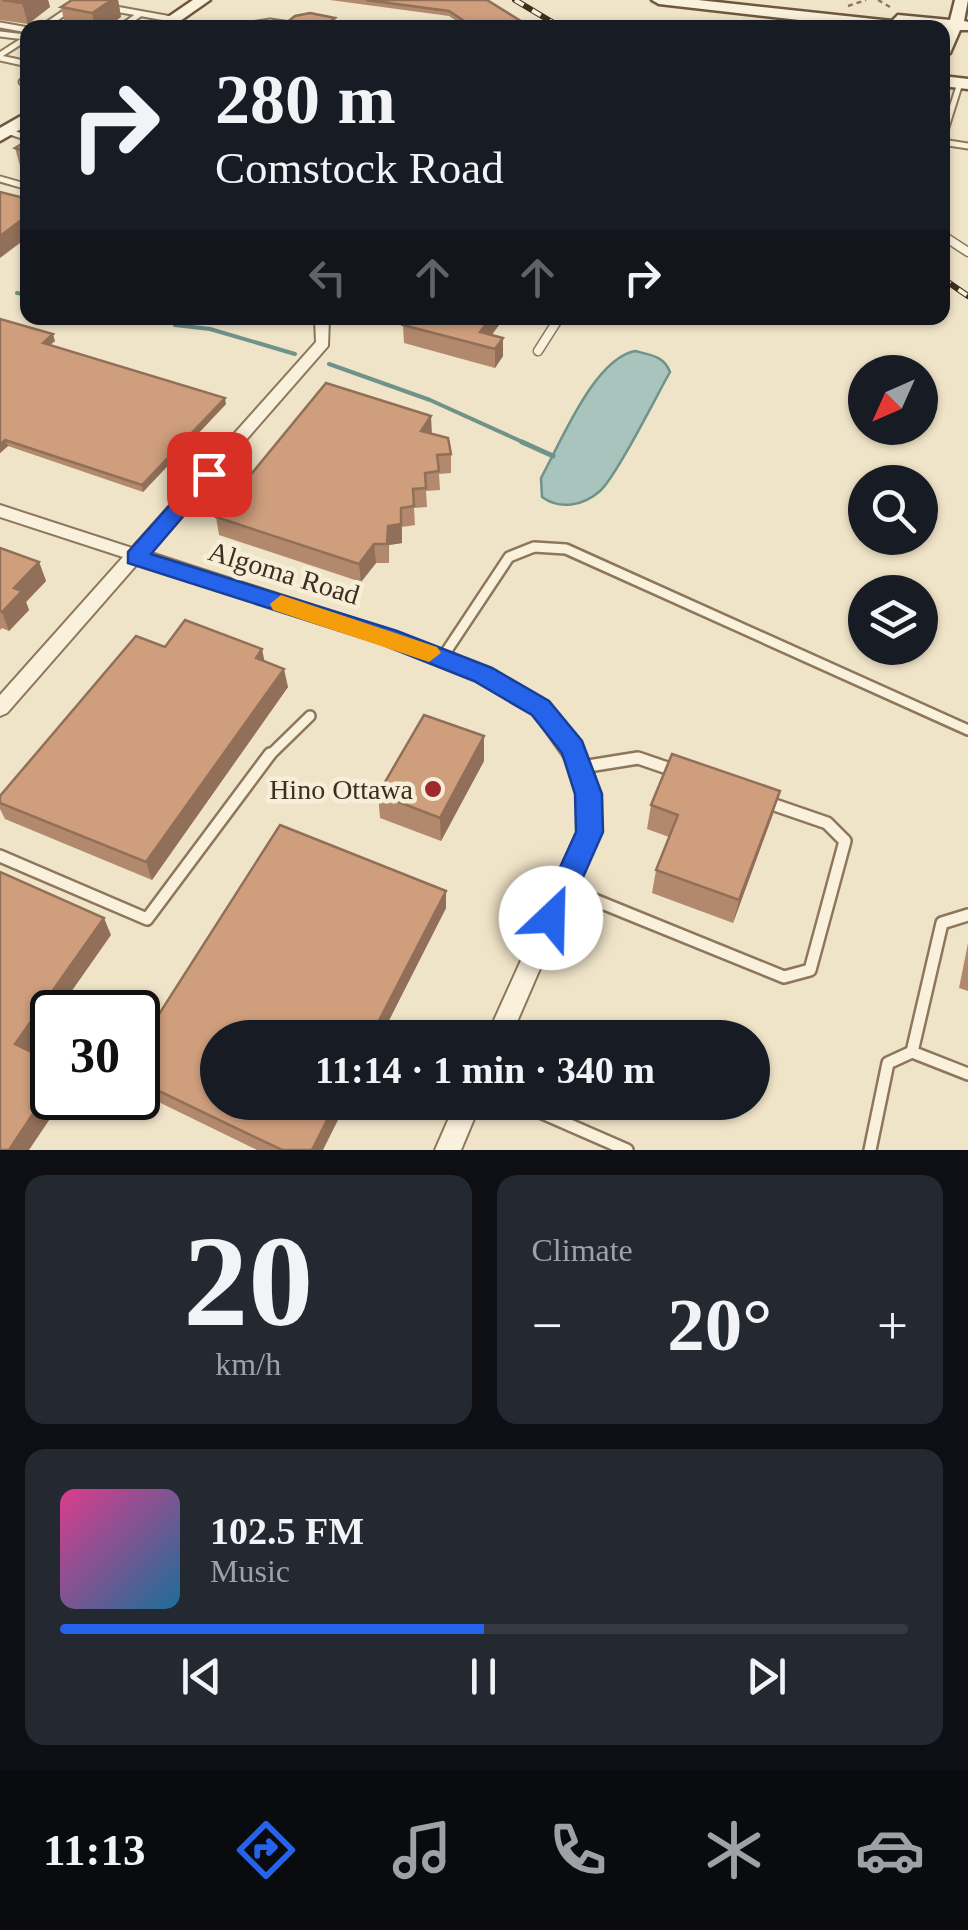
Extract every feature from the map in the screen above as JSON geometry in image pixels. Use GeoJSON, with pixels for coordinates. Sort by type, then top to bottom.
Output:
{"type":"FeatureCollection","features":[{"type":"Feature","properties":{"kind":"main road"},"geometry":{"type":"LineString","coordinates":[[177,14],[203,0]]}},
{"type":"Feature","properties":{"kind":"main road"},"geometry":{"type":"LineString","coordinates":[[659,0],[886,20]]}},
{"type":"Feature","properties":{"kind":"main road"},"geometry":{"type":"LineString","coordinates":[[719,0],[889,20]]}},
{"type":"Feature","properties":{"kind":"main road"},"geometry":{"type":"LineString","coordinates":[[905,20],[956,20]]}},
{"type":"Feature","properties":{"kind":"street"},"geometry":{"type":"LineString","coordinates":[[0,708],[323,343],[322,325]]}},
{"type":"Feature","properties":{"kind":"street","name":"Algoma Road"},"geometry":{"type":"LineString","coordinates":[[0,511],[442,658],[483,674],[540,708],[582,767],[589,794],[589,832],[506,1020]]}},
{"type":"Feature","properties":{"kind":"street"},"geometry":{"type":"LineString","coordinates":[[448,1150],[461,1120]]}},
{"type":"Feature","properties":{"kind":"lane"},"geometry":{"type":"LineString","coordinates":[[54,20],[81,2],[68,0]]}},
{"type":"Feature","properties":{"kind":"lane"},"geometry":{"type":"LineString","coordinates":[[97,6],[140,14],[177,14]]}},
{"type":"Feature","properties":{"kind":"lane"},"geometry":{"type":"LineString","coordinates":[[131,20],[140,14]]}},
{"type":"Feature","properties":{"kind":"lane"},"geometry":{"type":"LineString","coordinates":[[950,112],[957,86]]}},
{"type":"Feature","properties":{"kind":"lane"},"geometry":{"type":"LineString","coordinates":[[538,351],[555,325]]}},
{"type":"Feature","properties":{"kind":"lane"},"geometry":{"type":"LineString","coordinates":[[209,474],[244,486]]}},
{"type":"Feature","properties":{"kind":"lane"},"geometry":{"type":"LineString","coordinates":[[442,658],[510,557],[534,547],[566,549],[968,730]]}},
{"type":"Feature","properties":{"kind":"lane"},"geometry":{"type":"LineString","coordinates":[[0,856],[147,919],[261,763],[310,716]]}},
{"type":"Feature","properties":{"kind":"lane"},"geometry":{"type":"LineString","coordinates":[[582,767],[638,758],[695,777]]}},
{"type":"Feature","properties":{"kind":"lane"},"geometry":{"type":"LineString","coordinates":[[565,888],[784,977],[810,970],[845,841],[827,822],[752,796]]}},
{"type":"Feature","properties":{"kind":"lane"},"geometry":{"type":"LineString","coordinates":[[912,1052],[942,924],[968,914]]}},
{"type":"Feature","properties":{"kind":"lane"},"geometry":{"type":"LineString","coordinates":[[870,1150],[888,1063],[912,1052],[968,1074]]}},
{"type":"Feature","properties":{"kind":"lane"},"geometry":{"type":"LineString","coordinates":[[558,1120],[626,1150]]}},
{"type":"Feature","properties":{"kind":"path"},"geometry":{"type":"LineString","coordinates":[[878,0],[896,20]]}},
{"type":"Feature","properties":{"kind":"water"},"geometry":{"type":"Polygon","coordinates":[[[635,351],[661,359],[670,372],[616,470],[600,491],[579,503],[556,504],[542,497],[541,478],[580,404],[606,369],[635,351]]]}},
{"type":"Feature","properties":{"kind":"building"},"geometry":{"type":"Polygon","coordinates":[[[72,0],[112,0],[92,13],[61,7],[72,0]]]}},
{"type":"Feature","properties":{"kind":"building"},"geometry":{"type":"Polygon","coordinates":[[[366,0],[487,0],[519,20],[463,20],[449,11],[366,0]]]}},
{"type":"Feature","properties":{"kind":"building"},"geometry":{"type":"Polygon","coordinates":[[[310,13],[335,18],[290,20],[310,13]]]}},
{"type":"Feature","properties":{"kind":"building"},"geometry":{"type":"Polygon","coordinates":[[[0,192],[20,197],[20,221],[0,236],[0,192]]]}},
{"type":"Feature","properties":{"kind":"building"},"geometry":{"type":"Polygon","coordinates":[[[0,319],[53,334],[43,343],[225,398],[142,485],[5,440],[0,445],[0,319]]]}},
{"type":"Feature","properties":{"kind":"building"},"geometry":{"type":"Polygon","coordinates":[[[403,325],[486,325],[480,332],[503,338],[495,349],[403,325]]]}},
{"type":"Feature","properties":{"kind":"building"},"geometry":{"type":"Polygon","coordinates":[[[326,383],[431,416],[421,431],[448,438],[451,454],[437,455],[439,471],[425,473],[426,488],[413,489],[414,506],[401,508],[401,524],[388,526],[387,544],[374,544],[359,564],[216,517],[326,383]]]}},
{"type":"Feature","properties":{"kind":"building"},"geometry":{"type":"Polygon","coordinates":[[[0,548],[39,562],[14,588],[22,591],[2,612],[0,611],[0,548]]]}},
{"type":"Feature","properties":{"kind":"building"},"geometry":{"type":"Polygon","coordinates":[[[185,620],[262,649],[256,658],[284,669],[146,862],[0,803],[0,796],[136,636],[165,647],[185,620]]]}},
{"type":"Feature","properties":{"kind":"building"},"geometry":{"type":"Polygon","coordinates":[[[424,715],[484,736],[440,818],[378,794],[424,715]]]}},
{"type":"Feature","properties":{"kind":"building"},"geometry":{"type":"Polygon","coordinates":[[[672,754],[780,791],[739,900],[656,870],[678,815],[651,805],[672,754]]]}},
{"type":"Feature","properties":{"kind":"building"},"geometry":{"type":"Polygon","coordinates":[[[280,825],[446,891],[379,1020],[200,1020],[200,1111],[160,1092],[160,1013],[280,825]]]}},
{"type":"Feature","properties":{"kind":"building"},"geometry":{"type":"Polygon","coordinates":[[[0,872],[104,918],[53,990],[30,990],[30,1023],[15,1044],[30,1051],[30,1118],[9,1150],[0,1150],[0,872]]]}},
{"type":"Feature","properties":{"kind":"building"},"geometry":{"type":"Polygon","coordinates":[[[219,1120],[327,1120],[312,1150],[282,1150],[219,1120]]]}},
{"type":"Feature","properties":{"kind":"waterway"},"geometry":{"type":"LineString","coordinates":[[175,325],[210,329],[295,354]]}},
{"type":"Feature","properties":{"kind":"waterway"},"geometry":{"type":"LineString","coordinates":[[329,364],[430,400],[527,444]]}},
{"type":"Feature","properties":{"kind":"waterway"},"geometry":{"type":"LineString","coordinates":[[522,442],[553,456]]}},
{"type":"Feature","properties":{"kind":"railway"},"geometry":{"type":"LineString","coordinates":[[515,0],[549,20]]}},
{"type":"Feature","properties":{"kind":"railway"},"geometry":{"type":"LineString","coordinates":[[950,284],[968,296]]}},
{"type":"Feature","properties":{"kind":"slow traffic"},"geometry":{"type":"LineString","coordinates":[[281,604],[429,653]]}},
{"type":"Feature","properties":{"kind":"place","name":"Hino Ottawa"},"geometry":{"type":"Point","coordinates":[433,789]}},
{"type":"Feature","properties":{"kind":"route"},"geometry":{"type":"LineString","coordinates":[[209,474],[136,558],[389,638],[483,674],[540,708],[573,748],[589,794],[589,832],[551,918]]}}]}
